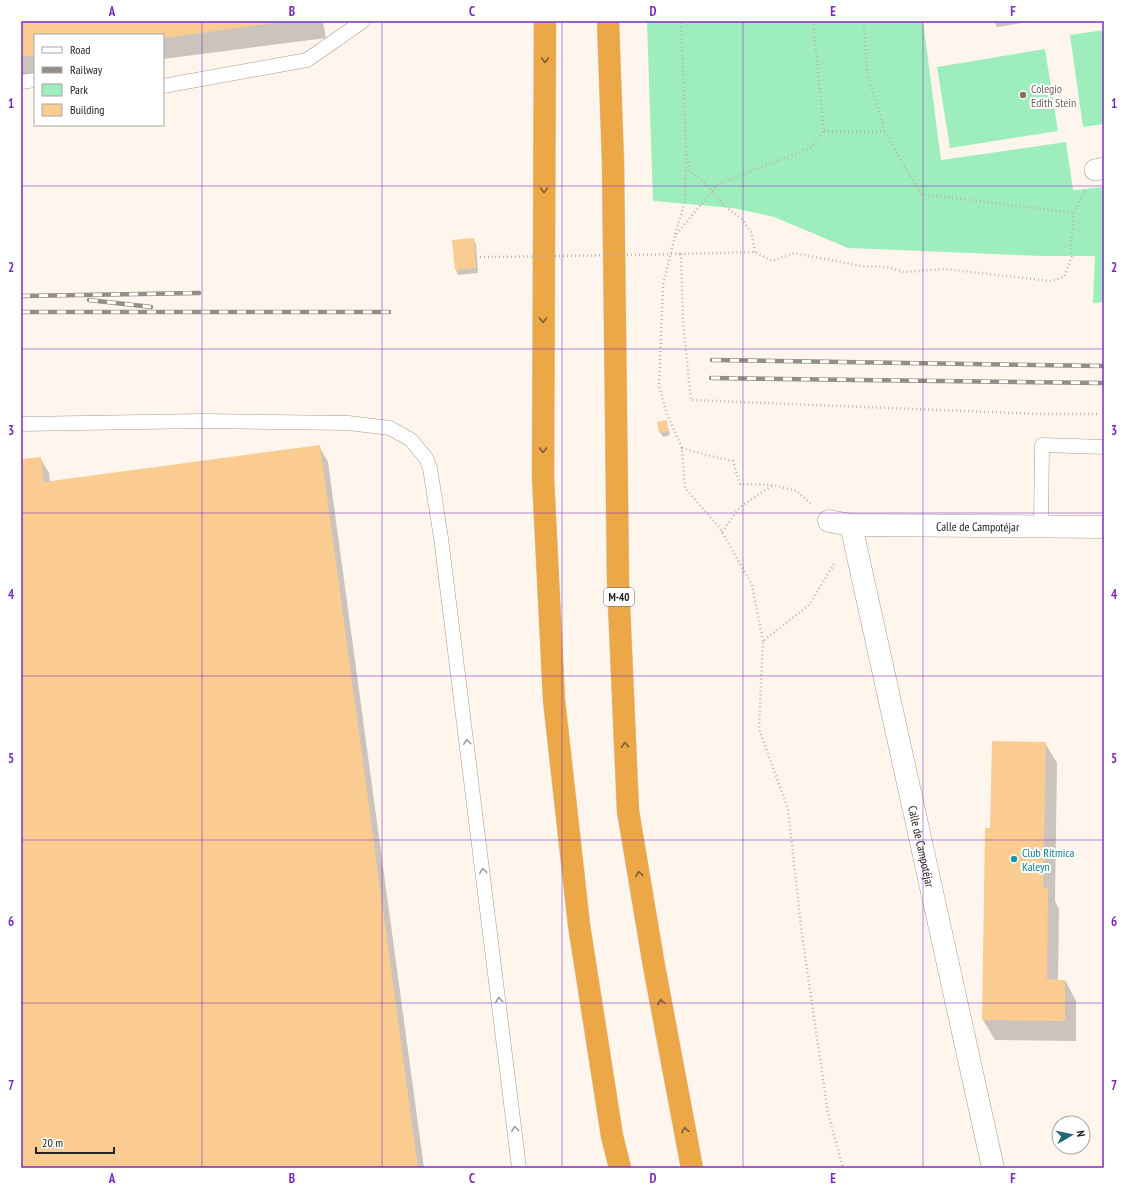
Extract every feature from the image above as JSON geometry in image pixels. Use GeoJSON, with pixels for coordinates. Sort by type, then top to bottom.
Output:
{"type":"FeatureCollection","features":[{"type":"Feature","properties":{"kind":"highway"},"geometry":{"type":"LineString","coordinates":[[545,21],[543,477],[554,700],[579,924],[612,1136],[620,1168]]}},
{"type":"Feature","properties":{"kind":"highway","name":"M-40"},"geometry":{"type":"LineString","coordinates":[[608,21],[613,162],[618,582],[628,810],[654,966],[692,1168]]}},
{"type":"Feature","properties":{"kind":"street","name":"Calle de Campotéjar"},"geometry":{"type":"LineString","coordinates":[[829,521],[851,525],[1041,525],[1104,527]]}},
{"type":"Feature","properties":{"kind":"street","name":"Calle de Campotéjar"},"geometry":{"type":"LineString","coordinates":[[851,525],[993,1168]]}},
{"type":"Feature","properties":{"kind":"lane"},"geometry":{"type":"LineString","coordinates":[[164,86],[307,60],[363,21]]}},
{"type":"Feature","properties":{"kind":"lane"},"geometry":{"type":"LineString","coordinates":[[21,82],[34,80]]}},
{"type":"Feature","properties":{"kind":"lane"},"geometry":{"type":"LineString","coordinates":[[21,424],[204,421],[348,423],[390,428],[411,440],[424,454],[430,468],[442,545],[519,1168]]}},
{"type":"Feature","properties":{"kind":"lane"},"geometry":{"type":"LineString","coordinates":[[1041,525],[1042,445],[1104,447]]}},
{"type":"Feature","properties":{"kind":"path"},"geometry":{"type":"LineString","coordinates":[[681,21],[686,148],[684,202],[663,285],[659,387],[667,414],[682,448],[685,488],[722,532],[752,586],[763,640],[759,729],[788,809],[802,935],[828,1113],[843,1168]]}},
{"type":"Feature","properties":{"kind":"path"},"geometry":{"type":"LineString","coordinates":[[675,236],[718,184],[810,148],[824,131],[814,21]]}},
{"type":"Feature","properties":{"kind":"path"},"geometry":{"type":"LineString","coordinates":[[864,21],[867,72],[885,132],[921,194],[1074,213]]}},
{"type":"Feature","properties":{"kind":"path"},"geometry":{"type":"LineString","coordinates":[[824,131],[885,132]]}},
{"type":"Feature","properties":{"kind":"path"},"geometry":{"type":"LineString","coordinates":[[686,148],[690,172],[703,181],[733,213],[743,220],[751,232],[755,252]]}},
{"type":"Feature","properties":{"kind":"path"},"geometry":{"type":"LineString","coordinates":[[480,257],[755,252],[772,261],[794,253],[861,266],[886,267],[904,272],[944,269],[1051,281],[1064,277],[1072,256],[1071,244],[1074,213],[1099,169]]}},
{"type":"Feature","properties":{"kind":"path"},"geometry":{"type":"LineString","coordinates":[[681,254],[683,323],[690,400],[1039,414],[1100,414]]}},
{"type":"Feature","properties":{"kind":"path"},"geometry":{"type":"LineString","coordinates":[[682,448],[733,460],[740,484],[773,485],[797,491],[829,521]]}},
{"type":"Feature","properties":{"kind":"path"},"geometry":{"type":"LineString","coordinates":[[722,532],[740,507],[773,485]]}},
{"type":"Feature","properties":{"kind":"path"},"geometry":{"type":"LineString","coordinates":[[763,640],[809,605],[836,560]]}},
{"type":"Feature","properties":{"kind":"green space"},"geometry":{"type":"Polygon","coordinates":[[[647,21],[923,21],[941,160],[1066,142],[1073,190],[1104,187],[1104,302],[1093,303],[1095,256],[1042,256],[848,248],[774,217],[733,208],[653,201],[647,21]]]}},
{"type":"Feature","properties":{"kind":"green space"},"geometry":{"type":"Polygon","coordinates":[[[1104,30],[1104,124],[1083,127],[1070,35],[1104,30]]]}},
{"type":"Feature","properties":{"kind":"green space"},"geometry":{"type":"Polygon","coordinates":[[[1045,49],[1058,131],[950,148],[937,67],[1045,49]]]}},
{"type":"Feature","properties":{"kind":"building"},"geometry":{"type":"Polygon","coordinates":[[[21,21],[283,21],[164,38],[164,34],[34,34],[34,55],[21,57],[21,21]]]}},
{"type":"Feature","properties":{"kind":"building"},"geometry":{"type":"Polygon","coordinates":[[[474,238],[476,268],[455,270],[452,240],[474,238]]]}},
{"type":"Feature","properties":{"kind":"building"},"geometry":{"type":"Polygon","coordinates":[[[667,420],[668,431],[659,433],[657,422],[667,420]]]}},
{"type":"Feature","properties":{"kind":"building"},"geometry":{"type":"Polygon","coordinates":[[[320,445],[418,1168],[21,1168],[21,459],[41,457],[44,482],[320,445]]]}},
{"type":"Feature","properties":{"kind":"building","name":"Club Rítmica Kaleyn"},"geometry":{"type":"Polygon","coordinates":[[[992,741],[1046,742],[1043,888],[1048,888],[1047,979],[1065,980],[1065,1021],[982,1020],[985,828],[990,828],[992,741]]]}},
{"type":"Feature","properties":{"kind":"railway"},"geometry":{"type":"LineString","coordinates":[[21,296],[199,293]]}},
{"type":"Feature","properties":{"kind":"railway"},"geometry":{"type":"LineString","coordinates":[[89,300],[151,307]]}},
{"type":"Feature","properties":{"kind":"railway"},"geometry":{"type":"LineString","coordinates":[[21,312],[389,312]]}},
{"type":"Feature","properties":{"kind":"railway"},"geometry":{"type":"LineString","coordinates":[[712,360],[1104,366]]}},
{"type":"Feature","properties":{"kind":"railway"},"geometry":{"type":"LineString","coordinates":[[711,378],[1104,383]]}},
{"type":"Feature","properties":{"kind":"place","name":"Colegio Edith Stein"},"geometry":{"type":"Point","coordinates":[1023,95]}},
{"type":"Feature","properties":{"kind":"place","name":"Club Rítmica Kaleyn"},"geometry":{"type":"Point","coordinates":[1014,859]}}]}
